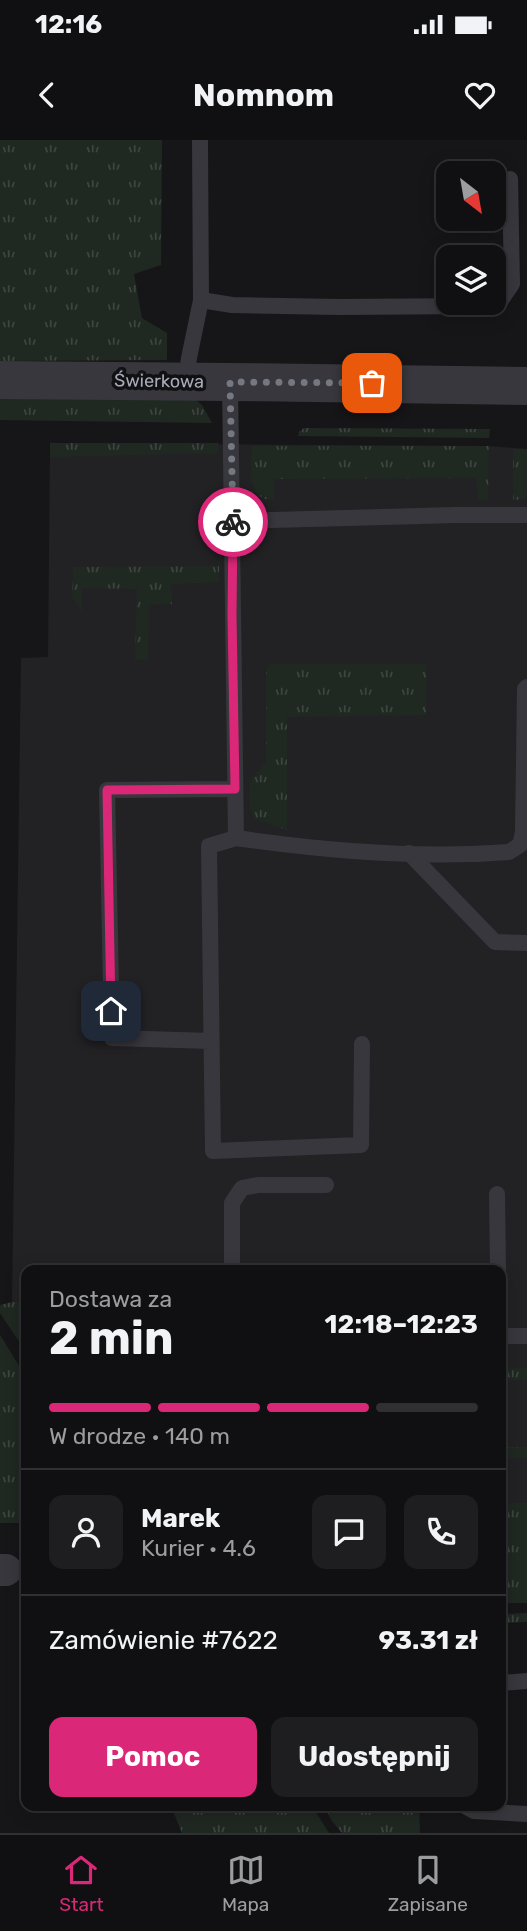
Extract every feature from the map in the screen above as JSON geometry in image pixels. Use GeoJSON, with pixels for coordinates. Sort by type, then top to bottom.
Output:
{"type":"FeatureCollection","features":[{"type":"Feature","properties":{"kind":"street","name":"Świerkowa"},"geometry":{"type":"LineString","coordinates":[[0,380],[527,386]]}},
{"type":"Feature","properties":{"kind":"lane"},"geometry":{"type":"LineString","coordinates":[[186,381],[201,300],[200,140]]}},
{"type":"Feature","properties":{"kind":"lane"},"geometry":{"type":"LineString","coordinates":[[201,300],[232,305],[339,307],[481,306],[499,303],[512,284],[510,179]]}},
{"type":"Feature","properties":{"kind":"lane"},"geometry":{"type":"LineString","coordinates":[[230,382],[236,838]]}},
{"type":"Feature","properties":{"kind":"lane"},"geometry":{"type":"LineString","coordinates":[[233,521],[456,514],[527,515]]}},
{"type":"Feature","properties":{"kind":"lane"},"geometry":{"type":"LineString","coordinates":[[362,1044],[361,1145],[213,1151],[209,846],[236,838],[294,846],[409,853],[509,852],[520,845],[523,832],[523,713],[527,687]]}},
{"type":"Feature","properties":{"kind":"lane"},"geometry":{"type":"LineString","coordinates":[[211,1041],[112,1038],[107,790],[235,789]]}},
{"type":"Feature","properties":{"kind":"lane"},"geometry":{"type":"LineString","coordinates":[[409,853],[495,943],[527,943]]}},
{"type":"Feature","properties":{"kind":"lane"},"geometry":{"type":"LineString","coordinates":[[232,1265],[232,1203],[242,1188],[258,1185],[326,1185]]}},
{"type":"Feature","properties":{"kind":"lane"},"geometry":{"type":"LineString","coordinates":[[497,1194],[498,1265]]}},
{"type":"Feature","properties":{"kind":"lane"},"geometry":{"type":"LineString","coordinates":[[506,1336],[527,1336]]}},
{"type":"Feature","properties":{"kind":"lane"},"geometry":{"type":"LineString","coordinates":[[506,1683],[527,1681]]}},
{"type":"Feature","properties":{"kind":"lane"},"geometry":{"type":"LineString","coordinates":[[474,1811],[527,1814]]}},
{"type":"Feature","properties":{"kind":"shaded area"},"geometry":{"type":"Polygon","coordinates":[[[50,443],[489,446],[527,449],[527,1561],[506,1561],[506,1265],[21,1265],[21,1301],[12,1302],[21,658],[48,657],[50,443]]]}},
{"type":"Feature","properties":{"kind":"green space"},"geometry":{"type":"Polygon","coordinates":[[[0,140],[162,140],[161,265],[134,274],[142,318],[167,333],[167,360],[0,361],[0,140]]]}},
{"type":"Feature","properties":{"kind":"green space"},"geometry":{"type":"Polygon","coordinates":[[[0,395],[191,396],[202,405],[212,423],[0,420],[0,395]]]}},
{"type":"Feature","properties":{"kind":"green space"},"geometry":{"type":"Polygon","coordinates":[[[304,428],[490,429],[489,438],[298,436],[304,428]]]}},
{"type":"Feature","properties":{"kind":"green space"},"geometry":{"type":"Polygon","coordinates":[[[50,443],[218,443],[219,453],[50,457],[50,443]]]}},
{"type":"Feature","properties":{"kind":"green space"},"geometry":{"type":"Polygon","coordinates":[[[252,446],[489,446],[488,500],[478,499],[476,478],[275,479],[274,500],[267,500],[258,494],[252,482],[252,446]]]}},
{"type":"Feature","properties":{"kind":"green space"},"geometry":{"type":"Polygon","coordinates":[[[513,449],[527,449],[526,499],[513,500],[513,449]]]}},
{"type":"Feature","properties":{"kind":"green space"},"geometry":{"type":"Polygon","coordinates":[[[219,566],[219,582],[171,584],[172,604],[149,605],[148,660],[135,659],[137,589],[82,588],[82,611],[72,597],[73,567],[219,566]]]}},
{"type":"Feature","properties":{"kind":"green space"},"geometry":{"type":"Polygon","coordinates":[[[269,664],[427,664],[426,715],[287,717],[287,830],[254,819],[249,802],[250,781],[266,762],[266,671],[269,664]]]}},
{"type":"Feature","properties":{"kind":"green space"},"geometry":{"type":"Polygon","coordinates":[[[21,1301],[21,1344],[0,1313],[0,1305],[21,1301]]]}},
{"type":"Feature","properties":{"kind":"green space"},"geometry":{"type":"Polygon","coordinates":[[[0,1335],[21,1369],[21,1523],[0,1523],[0,1335]]]}},
{"type":"Feature","properties":{"kind":"green space"},"geometry":{"type":"Polygon","coordinates":[[[506,1368],[527,1368],[527,1380],[506,1380],[506,1368]]]}},
{"type":"Feature","properties":{"kind":"green space"},"geometry":{"type":"Polygon","coordinates":[[[506,1447],[527,1447],[527,1458],[506,1458],[506,1447]]]}},
{"type":"Feature","properties":{"kind":"green space"},"geometry":{"type":"Polygon","coordinates":[[[506,1503],[527,1503],[527,1603],[506,1603],[506,1503]]]}},
{"type":"Feature","properties":{"kind":"green space"},"geometry":{"type":"Polygon","coordinates":[[[527,1613],[527,1622],[506,1623],[506,1614],[527,1613]]]}},
{"type":"Feature","properties":{"kind":"green space"},"geometry":{"type":"Polygon","coordinates":[[[173,1811],[315,1811],[329,1833],[182,1833],[173,1811]]]}},
{"type":"Feature","properties":{"kind":"green space"},"geometry":{"type":"Polygon","coordinates":[[[327,1811],[419,1811],[420,1833],[342,1833],[327,1811]]]}},
{"type":"Feature","properties":{"kind":"way so far"},"geometry":{"type":"LineString","coordinates":[[233,522],[230,382],[372,383]]}},
{"type":"Feature","properties":{"kind":"route"},"geometry":{"type":"LineString","coordinates":[[111,1011],[107,790],[235,789],[233,522]]}}]}
